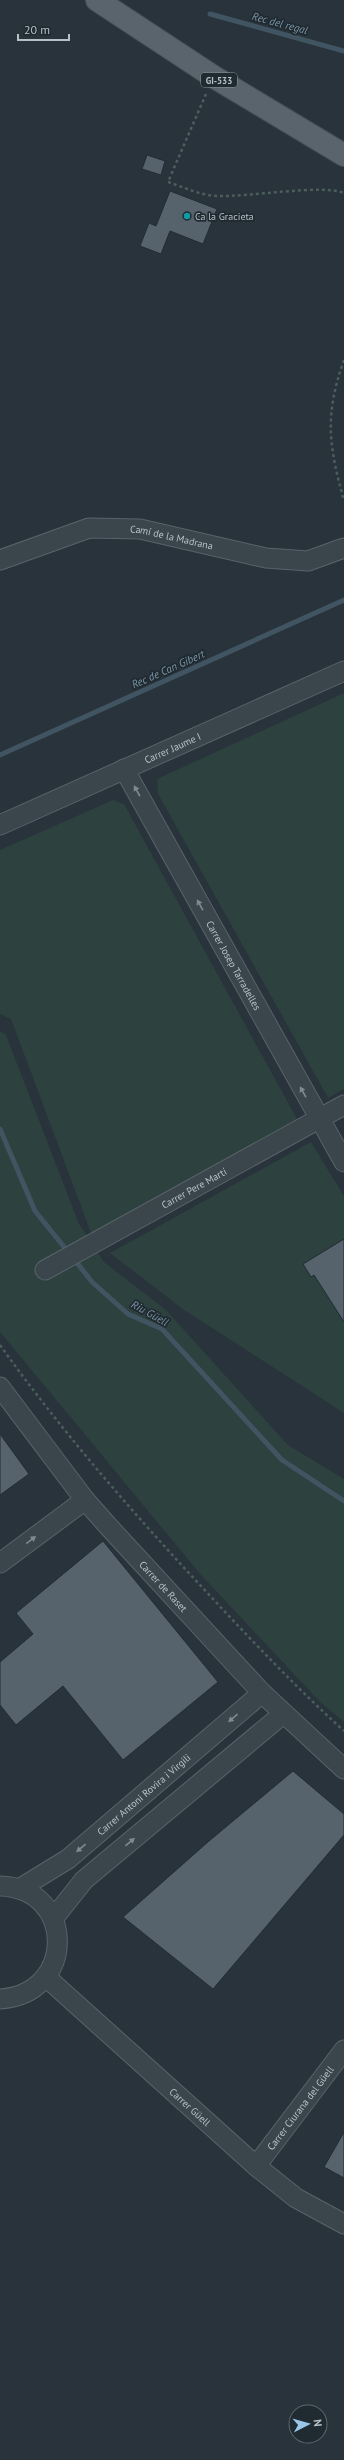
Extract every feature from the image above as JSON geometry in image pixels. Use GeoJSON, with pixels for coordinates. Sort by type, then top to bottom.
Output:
{"type":"FeatureCollection","features":[{"type":"Feature","properties":{"kind":"main road","name":"GI-533"},"geometry":{"type":"LineString","coordinates":[[97,0],[214,77],[344,155]]}},
{"type":"Feature","properties":{"kind":"street","name":"Camí de la Madrana"},"geometry":{"type":"LineString","coordinates":[[0,560],[89,528],[140,530],[266,558],[308,562],[344,548]]}},
{"type":"Feature","properties":{"kind":"street","name":"Carrer Jaume I"},"geometry":{"type":"LineString","coordinates":[[0,825],[344,671]]}},
{"type":"Feature","properties":{"kind":"street","name":"Carrer Josep Tarradelles"},"geometry":{"type":"LineString","coordinates":[[124,769],[318,1119],[344,1162]]}},
{"type":"Feature","properties":{"kind":"street","name":"Carrer Pere Martí"},"geometry":{"type":"LineString","coordinates":[[44,1270],[344,1105]]}},
{"type":"Feature","properties":{"kind":"street","name":"Carrer de Raset"},"geometry":{"type":"LineString","coordinates":[[0,1387],[85,1500],[262,1693],[344,1769]]}},
{"type":"Feature","properties":{"kind":"street"},"geometry":{"type":"LineString","coordinates":[[0,1563],[85,1500]]}},
{"type":"Feature","properties":{"kind":"street","name":"Carrer Antoni Rovira i Virgili"},"geometry":{"type":"LineString","coordinates":[[19,1889],[68,1859],[262,1693]]}},
{"type":"Feature","properties":{"kind":"street"},"geometry":{"type":"LineString","coordinates":[[53,1919],[84,1880],[283,1714]]}},
{"type":"Feature","properties":{"kind":"street"},"geometry":{"type":"LineString","coordinates":[[0,1886],[19,1889],[36,1898],[53,1919],[57,1931],[57,1949],[52,1967],[46,1978],[30,1991],[21,1996],[0,1999]]}},
{"type":"Feature","properties":{"kind":"street","name":"Carrer Güell"},"geometry":{"type":"LineString","coordinates":[[46,1978],[256,2166],[296,2198],[344,2224]]}},
{"type":"Feature","properties":{"kind":"street","name":"Carrer Ciurana del Güell"},"geometry":{"type":"LineString","coordinates":[[256,2166],[344,2050]]}},
{"type":"Feature","properties":{"kind":"path"},"geometry":{"type":"LineString","coordinates":[[214,77],[168,182],[216,196],[248,196],[317,190],[336,190],[344,193]]}},
{"type":"Feature","properties":{"kind":"path"},"geometry":{"type":"LineString","coordinates":[[344,360],[331,407],[330,436],[334,464],[344,501]]}},
{"type":"Feature","properties":{"kind":"path"},"geometry":{"type":"LineString","coordinates":[[0,1346],[66,1433],[129,1507],[252,1642],[344,1732]]}},
{"type":"Feature","properties":{"kind":"green space"},"geometry":{"type":"Polygon","coordinates":[[[344,693],[344,1089],[328,1098],[158,794],[157,779],[344,693]]]}},
{"type":"Feature","properties":{"kind":"green space"},"geometry":{"type":"Polygon","coordinates":[[[113,800],[124,804],[297,1119],[91,1233],[11,1019],[0,1014],[0,850],[113,800]]]}},
{"type":"Feature","properties":{"kind":"green space"},"geometry":{"type":"Polygon","coordinates":[[[0,1031],[6,1035],[79,1224],[104,1262],[166,1310],[288,1445],[344,1479],[344,1722],[320,1702],[201,1575],[0,1332],[0,1031]]]}},
{"type":"Feature","properties":{"kind":"green space"},"geometry":{"type":"Polygon","coordinates":[[[311,1142],[344,1196],[344,1413],[184,1310],[110,1253],[311,1142]]]}},
{"type":"Feature","properties":{"kind":"building"},"geometry":{"type":"Polygon","coordinates":[[[147,155],[165,161],[161,175],[142,169],[147,155]]]}},
{"type":"Feature","properties":{"kind":"building","name":"Ca la Gracieta"},"geometry":{"type":"Polygon","coordinates":[[[170,191],[217,209],[203,244],[170,231],[161,254],[140,246],[149,223],[156,226],[170,191]]]}},
{"type":"Feature","properties":{"kind":"building"},"geometry":{"type":"Polygon","coordinates":[[[344,1239],[344,1322],[314,1275],[311,1277],[303,1264],[344,1239]]]}},
{"type":"Feature","properties":{"kind":"building"},"geometry":{"type":"Polygon","coordinates":[[[0,1434],[29,1474],[0,1495],[0,1434]]]}},
{"type":"Feature","properties":{"kind":"building"},"geometry":{"type":"Polygon","coordinates":[[[103,1541],[218,1682],[123,1760],[63,1686],[16,1725],[0,1705],[0,1662],[33,1634],[16,1613],[103,1541]]]}},
{"type":"Feature","properties":{"kind":"building"},"geometry":{"type":"Polygon","coordinates":[[[293,1771],[344,1814],[344,1835],[213,1989],[123,1917],[209,1841],[293,1771]]]}},
{"type":"Feature","properties":{"kind":"building"},"geometry":{"type":"Polygon","coordinates":[[[344,2132],[344,2178],[324,2167],[344,2132]]]}},
{"type":"Feature","properties":{"kind":"waterway","name":"Rec del regal"},"geometry":{"type":"LineString","coordinates":[[210,14],[344,51]]}},
{"type":"Feature","properties":{"kind":"waterway","name":"Rec de Can Gibert"},"geometry":{"type":"LineString","coordinates":[[0,755],[344,600]]}},
{"type":"Feature","properties":{"kind":"waterway","name":"Riu Güell"},"geometry":{"type":"LineString","coordinates":[[0,1129],[35,1211],[69,1253]]}},
{"type":"Feature","properties":{"kind":"waterway","name":"Riu Güell"},"geometry":{"type":"LineString","coordinates":[[74,1259],[92,1282],[128,1314],[162,1329],[282,1460],[344,1501]]}},
{"type":"Feature","properties":{"kind":"place","name":"Ca la Gracieta"},"geometry":{"type":"Point","coordinates":[187,216]}}]}
